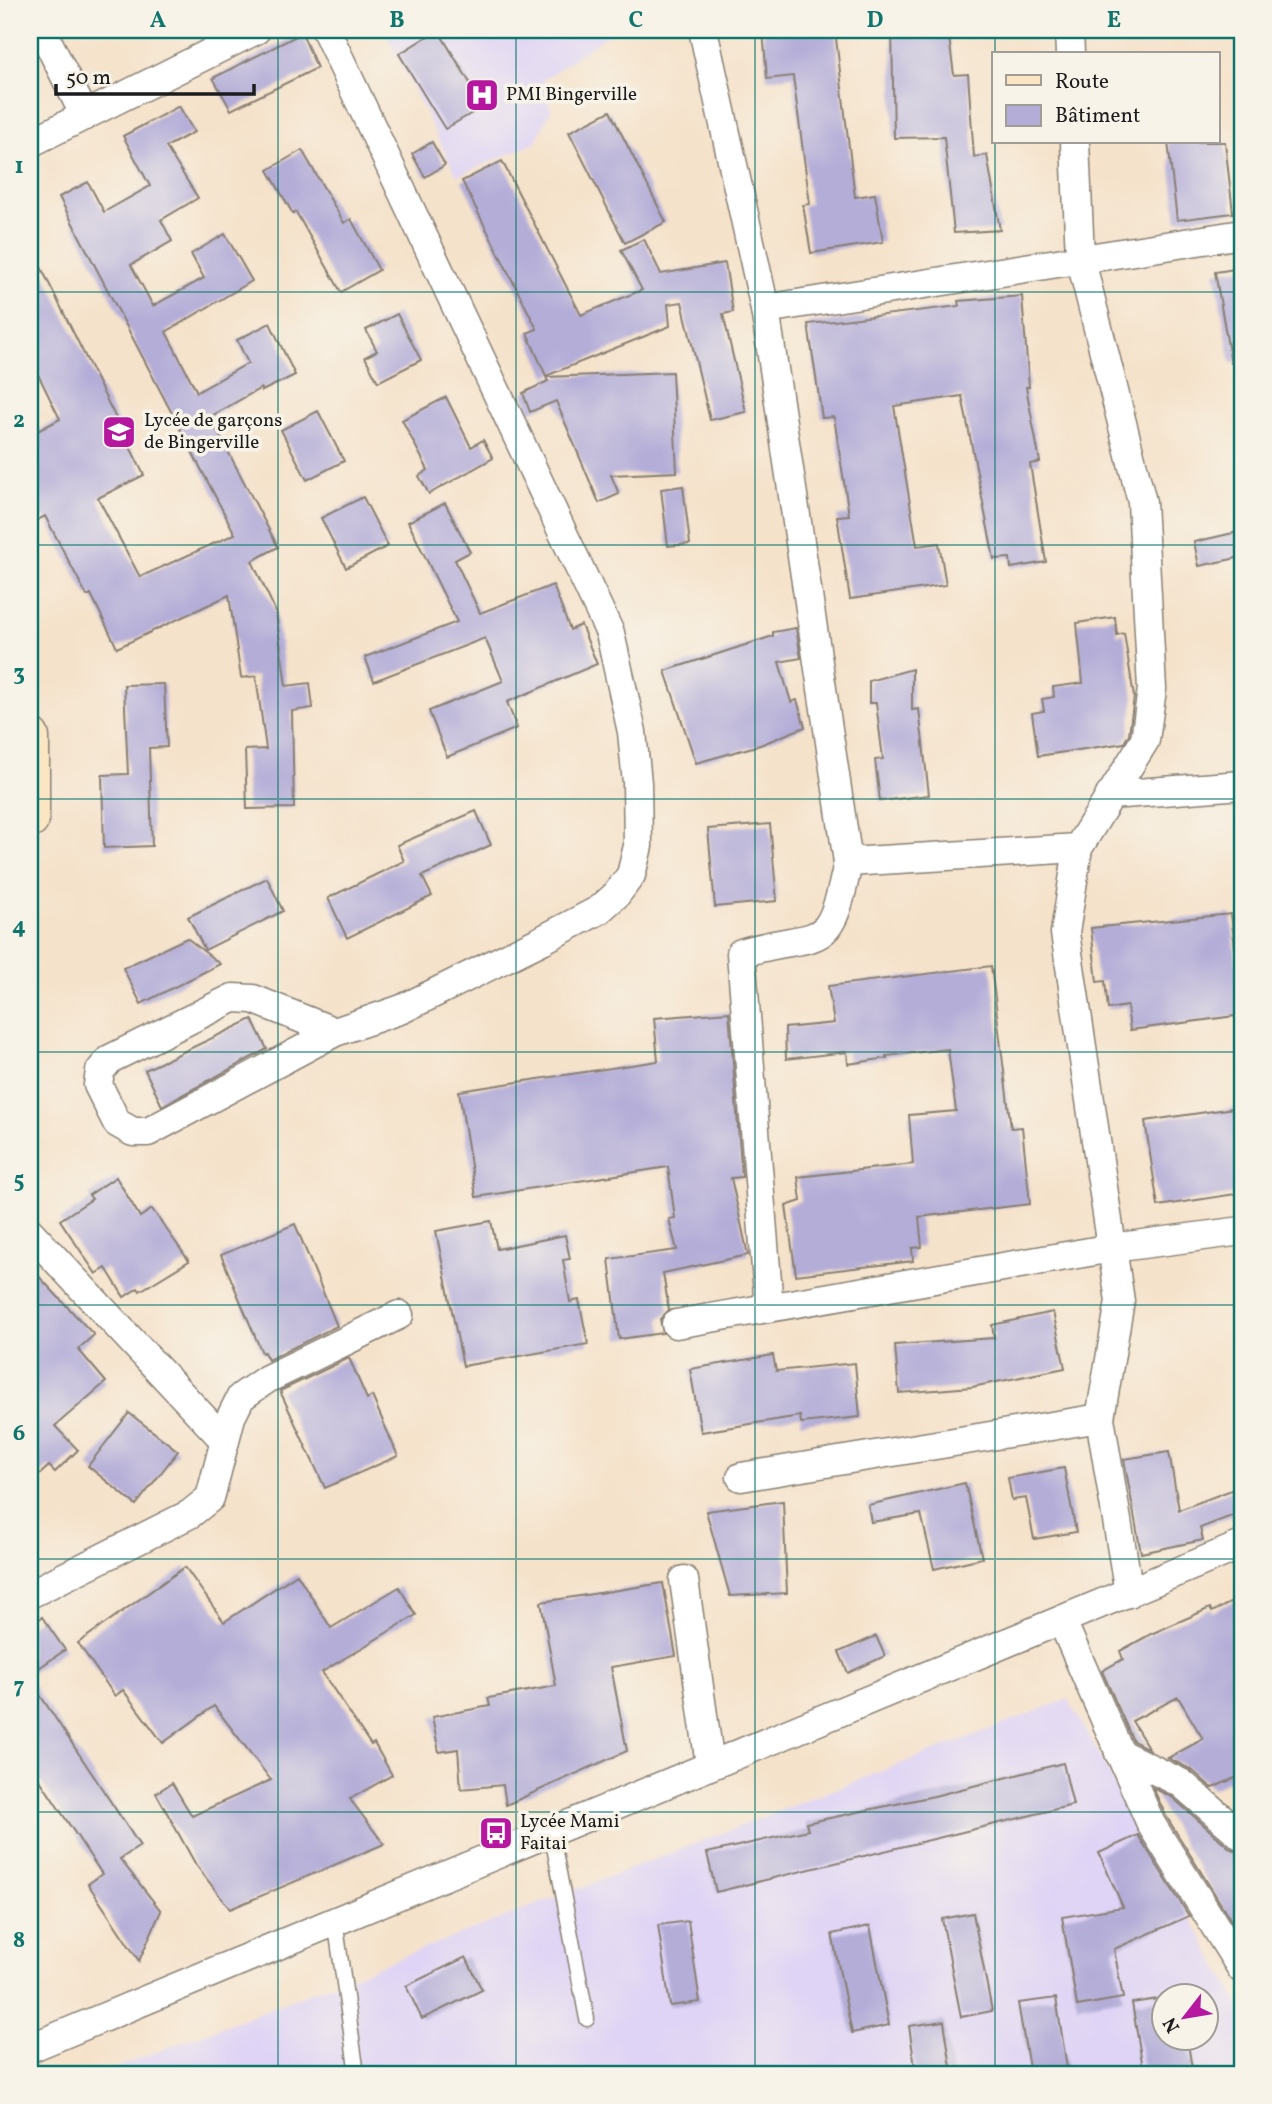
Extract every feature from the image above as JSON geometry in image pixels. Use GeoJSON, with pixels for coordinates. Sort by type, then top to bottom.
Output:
{"type":"FeatureCollection","features":[{"type":"Feature","properties":{"kind":"main road"},"geometry":{"type":"LineString","coordinates":[[30,737],[30,819]]}},
{"type":"Feature","properties":{"kind":"street"},"geometry":{"type":"LineString","coordinates":[[41,30],[85,116]]}},
{"type":"Feature","properties":{"kind":"street"},"geometry":{"type":"LineString","coordinates":[[30,144],[256,30]]}},
{"type":"Feature","properties":{"kind":"street"},"geometry":{"type":"LineString","coordinates":[[326,30],[610,633],[632,733],[638,846],[631,876],[599,910],[402,1009],[335,1032],[148,1132],[133,1132],[117,1123],[98,1085],[100,1071],[110,1059],[233,998],[253,999],[335,1032]]}},
{"type":"Feature","properties":{"kind":"street"},"geometry":{"type":"LineString","coordinates":[[703,30],[765,309],[848,862],[833,922],[818,938],[741,953],[769,1307]]}},
{"type":"Feature","properties":{"kind":"street"},"geometry":{"type":"LineString","coordinates":[[1069,30],[1070,52]]}},
{"type":"Feature","properties":{"kind":"street"},"geometry":{"type":"LineString","coordinates":[[1074,144],[1080,257],[1142,502],[1152,689],[1145,740],[1079,848],[1065,933],[1120,1301],[1100,1418],[1129,1593]]}},
{"type":"Feature","properties":{"kind":"street"},"geometry":{"type":"LineString","coordinates":[[765,309],[1080,257],[1242,234]]}},
{"type":"Feature","properties":{"kind":"street"},"geometry":{"type":"LineString","coordinates":[[1110,795],[1242,785]]}},
{"type":"Feature","properties":{"kind":"street"},"geometry":{"type":"LineString","coordinates":[[848,862],[1079,848]]}},
{"type":"Feature","properties":{"kind":"street"},"geometry":{"type":"LineString","coordinates":[[676,1324],[1112,1248],[1242,1231]]}},
{"type":"Feature","properties":{"kind":"street"},"geometry":{"type":"LineString","coordinates":[[30,1232],[225,1441]]}},
{"type":"Feature","properties":{"kind":"street"},"geometry":{"type":"LineString","coordinates":[[33,1587],[190,1514],[210,1498],[231,1417],[241,1397],[267,1379],[398,1315]]}},
{"type":"Feature","properties":{"kind":"street"},"geometry":{"type":"LineString","coordinates":[[741,1477],[1100,1418]]}},
{"type":"Feature","properties":{"kind":"street"},"geometry":{"type":"LineString","coordinates":[[30,2048],[1242,1545]]}},
{"type":"Feature","properties":{"kind":"street"},"geometry":{"type":"LineString","coordinates":[[684,1580],[710,1765]]}},
{"type":"Feature","properties":{"kind":"street"},"geometry":{"type":"LineString","coordinates":[[1062,1621],[1151,1824],[1235,1939],[1242,1969]]}},
{"type":"Feature","properties":{"kind":"street"},"geometry":{"type":"LineString","coordinates":[[1119,1753],[1181,1783],[1242,1836]]}},
{"type":"Feature","properties":{"kind":"lane"},"geometry":{"type":"LineString","coordinates":[[551,1831],[587,2020]]}},
{"type":"Feature","properties":{"kind":"lane"},"geometry":{"type":"LineString","coordinates":[[335,1920],[358,2074]]}},
{"type":"Feature","properties":{"kind":"shaded area","name":"PMI Bingerville"},"geometry":{"type":"Polygon","coordinates":[[[384,30],[607,30],[609,34],[543,80],[551,110],[535,143],[457,176],[384,30]]]}},
{"type":"Feature","properties":{"kind":"shaded area"},"geometry":{"type":"Polygon","coordinates":[[[1068,1699],[1242,2009],[1242,2074],[100,2074],[1068,1699]]]}},
{"type":"Feature","properties":{"kind":"building","name":"PMI Bingerville"},"geometry":{"type":"Polygon","coordinates":[[[438,30],[484,106],[445,129],[399,54],[438,30]]]}},
{"type":"Feature","properties":{"kind":"building"},"geometry":{"type":"Polygon","coordinates":[[[763,30],[835,30],[855,197],[875,194],[883,242],[811,253],[803,205],[810,204],[793,76],[767,79],[763,30]]]}},
{"type":"Feature","properties":{"kind":"building"},"geometry":{"type":"Polygon","coordinates":[[[892,30],[948,30],[954,75],[968,74],[974,157],[987,155],[1000,230],[954,233],[944,137],[894,138],[892,30]]]}},
{"type":"Feature","properties":{"kind":"building"},"geometry":{"type":"Polygon","coordinates":[[[302,33],[317,68],[231,110],[213,78],[302,33]]]}},
{"type":"Feature","properties":{"kind":"building"},"geometry":{"type":"Polygon","coordinates":[[[179,106],[194,132],[166,147],[198,198],[161,220],[172,241],[131,265],[153,306],[204,278],[191,254],[225,234],[252,281],[166,332],[197,392],[248,363],[237,340],[270,323],[295,375],[262,391],[261,388],[210,417],[278,547],[252,561],[276,612],[286,686],[310,683],[313,708],[292,711],[294,808],[247,809],[245,750],[266,749],[256,676],[241,678],[229,595],[117,648],[91,594],[87,596],[45,516],[30,524],[30,435],[60,419],[30,358],[30,245],[144,475],[98,498],[140,577],[235,534],[59,197],[88,182],[104,212],[150,186],[123,136],[179,106]]]}},
{"type":"Feature","properties":{"kind":"building"},"geometry":{"type":"Polygon","coordinates":[[[610,111],[666,222],[625,243],[569,132],[610,111]]]}},
{"type":"Feature","properties":{"kind":"building"},"geometry":{"type":"Polygon","coordinates":[[[432,142],[445,165],[425,177],[412,154],[432,142]]]}},
{"type":"Feature","properties":{"kind":"building"},"geometry":{"type":"Polygon","coordinates":[[[1225,142],[1233,213],[1177,220],[1168,144],[1225,142]]]}},
{"type":"Feature","properties":{"kind":"building"},"geometry":{"type":"Polygon","coordinates":[[[302,150],[344,223],[351,219],[379,270],[341,292],[296,212],[293,214],[268,170],[302,150]]]}},
{"type":"Feature","properties":{"kind":"building"},"geometry":{"type":"Polygon","coordinates":[[[502,161],[581,315],[642,290],[621,250],[644,239],[661,274],[725,263],[733,312],[723,314],[746,412],[710,420],[682,302],[668,304],[670,326],[546,376],[527,333],[537,329],[462,181],[502,161]]]}},
{"type":"Feature","properties":{"kind":"building"},"geometry":{"type":"Polygon","coordinates":[[[1242,268],[1242,362],[1231,363],[1215,272],[1242,268]]]}},
{"type":"Feature","properties":{"kind":"building"},"geometry":{"type":"Polygon","coordinates":[[[1022,296],[1029,387],[1026,387],[1040,462],[1030,464],[1046,562],[1011,568],[1010,558],[994,559],[962,396],[894,406],[917,546],[939,543],[946,585],[850,599],[837,516],[849,515],[834,417],[822,418],[808,324],[959,306],[958,301],[1022,296]]]}},
{"type":"Feature","properties":{"kind":"building"},"geometry":{"type":"Polygon","coordinates":[[[397,314],[421,360],[378,382],[365,357],[377,351],[366,330],[397,314]]]}},
{"type":"Feature","properties":{"kind":"building"},"geometry":{"type":"Polygon","coordinates":[[[672,372],[677,472],[611,475],[619,494],[599,503],[556,401],[530,412],[523,393],[548,381],[546,377],[672,372]]]}},
{"type":"Feature","properties":{"kind":"building"},"geometry":{"type":"Polygon","coordinates":[[[446,397],[471,447],[483,440],[493,458],[429,494],[419,476],[428,470],[402,420],[446,397]]]}},
{"type":"Feature","properties":{"kind":"building"},"geometry":{"type":"Polygon","coordinates":[[[318,411],[344,461],[307,480],[281,430],[318,411]]]}},
{"type":"Feature","properties":{"kind":"building"},"geometry":{"type":"Polygon","coordinates":[[[683,486],[690,544],[668,546],[661,489],[683,486]]]}},
{"type":"Feature","properties":{"kind":"building"},"geometry":{"type":"Polygon","coordinates":[[[363,497],[388,546],[346,568],[321,518],[363,497]]]}},
{"type":"Feature","properties":{"kind":"building"},"geometry":{"type":"Polygon","coordinates":[[[445,503],[470,552],[455,560],[480,613],[553,585],[570,630],[581,625],[597,664],[507,702],[517,728],[447,757],[429,711],[503,681],[485,638],[374,681],[365,657],[457,622],[408,522],[445,503]]]}},
{"type":"Feature","properties":{"kind":"building"},"geometry":{"type":"Polygon","coordinates":[[[1242,531],[1242,557],[1199,566],[1194,542],[1242,531]]]}},
{"type":"Feature","properties":{"kind":"building"},"geometry":{"type":"Polygon","coordinates":[[[1115,617],[1117,635],[1124,633],[1134,697],[1129,734],[1124,743],[1038,756],[1032,713],[1044,711],[1042,699],[1054,697],[1053,687],[1083,683],[1077,623],[1115,617]]]}},
{"type":"Feature","properties":{"kind":"building"},"geometry":{"type":"Polygon","coordinates":[[[796,628],[801,658],[779,662],[791,702],[797,700],[805,727],[760,745],[696,763],[665,671],[773,636],[773,632],[796,628]]]}},
{"type":"Feature","properties":{"kind":"building"},"geometry":{"type":"Polygon","coordinates":[[[912,669],[912,710],[919,709],[929,795],[880,801],[875,760],[883,759],[876,703],[869,703],[869,681],[912,669]]]}},
{"type":"Feature","properties":{"kind":"building"},"geometry":{"type":"Polygon","coordinates":[[[164,684],[167,747],[149,748],[152,846],[104,848],[102,775],[128,774],[124,685],[164,684]]]}},
{"type":"Feature","properties":{"kind":"building"},"geometry":{"type":"Polygon","coordinates":[[[476,811],[491,845],[422,876],[432,896],[347,938],[328,898],[404,861],[397,845],[476,811]]]}},
{"type":"Feature","properties":{"kind":"building"},"geometry":{"type":"Polygon","coordinates":[[[770,824],[777,901],[715,907],[708,829],[770,824]]]}},
{"type":"Feature","properties":{"kind":"building"},"geometry":{"type":"Polygon","coordinates":[[[267,878],[283,911],[205,950],[188,917],[267,878]]]}},
{"type":"Feature","properties":{"kind":"building"},"geometry":{"type":"Polygon","coordinates":[[[1231,914],[1238,973],[1242,981],[1242,1015],[1130,1030],[1127,1006],[1108,1009],[1105,981],[1097,982],[1091,928],[1231,914]]]}},
{"type":"Feature","properties":{"kind":"building"},"geometry":{"type":"Polygon","coordinates":[[[187,938],[220,964],[141,1004],[123,968],[187,938]]]}},
{"type":"Feature","properties":{"kind":"building"},"geometry":{"type":"Polygon","coordinates":[[[991,966],[1011,1128],[1022,1127],[1030,1204],[919,1217],[922,1247],[912,1248],[913,1261],[796,1275],[786,1206],[801,1201],[798,1177],[913,1164],[909,1115],[956,1111],[948,1049],[886,1056],[887,1058],[848,1064],[847,1052],[786,1059],[785,1028],[834,1023],[828,986],[991,966]]]}},
{"type":"Feature","properties":{"kind":"building"},"geometry":{"type":"Polygon","coordinates":[[[729,1012],[742,1177],[731,1178],[748,1255],[663,1273],[669,1310],[660,1319],[663,1333],[619,1339],[609,1259],[677,1250],[669,1219],[675,1218],[668,1167],[476,1197],[459,1091],[658,1061],[654,1018],[729,1012]]]}},
{"type":"Feature","properties":{"kind":"building"},"geometry":{"type":"Polygon","coordinates":[[[252,1019],[267,1049],[162,1106],[145,1070],[252,1019]]]}},
{"type":"Feature","properties":{"kind":"building"},"geometry":{"type":"Polygon","coordinates":[[[1234,1108],[1242,1159],[1242,1193],[1158,1206],[1145,1121],[1234,1108]]]}},
{"type":"Feature","properties":{"kind":"building"},"geometry":{"type":"Polygon","coordinates":[[[116,1177],[140,1217],[152,1209],[189,1261],[140,1291],[138,1288],[124,1297],[106,1268],[96,1274],[60,1220],[92,1199],[89,1195],[116,1177]]]}},
{"type":"Feature","properties":{"kind":"building"},"geometry":{"type":"Polygon","coordinates":[[[491,1221],[497,1249],[565,1235],[570,1259],[563,1260],[570,1302],[579,1300],[588,1344],[463,1366],[436,1231],[491,1221]]]}},
{"type":"Feature","properties":{"kind":"building"},"geometry":{"type":"Polygon","coordinates":[[[295,1224],[337,1326],[268,1360],[264,1352],[262,1353],[221,1255],[295,1224]]]}},
{"type":"Feature","properties":{"kind":"building"},"geometry":{"type":"Polygon","coordinates":[[[30,1267],[94,1335],[78,1349],[106,1382],[55,1426],[78,1450],[55,1472],[49,1466],[30,1483],[30,1267]]]}},
{"type":"Feature","properties":{"kind":"building"},"geometry":{"type":"Polygon","coordinates":[[[1053,1312],[1065,1368],[972,1387],[899,1393],[895,1345],[994,1338],[992,1325],[1053,1312]]]}},
{"type":"Feature","properties":{"kind":"building"},"geometry":{"type":"Polygon","coordinates":[[[773,1355],[776,1371],[855,1363],[860,1417],[801,1423],[800,1416],[701,1432],[690,1369],[773,1355]]]}},
{"type":"Feature","properties":{"kind":"building"},"geometry":{"type":"Polygon","coordinates":[[[349,1358],[367,1399],[372,1396],[398,1456],[325,1488],[280,1391],[349,1358]]]}},
{"type":"Feature","properties":{"kind":"building"},"geometry":{"type":"Polygon","coordinates":[[[129,1413],[178,1451],[136,1505],[88,1466],[129,1413]]]}},
{"type":"Feature","properties":{"kind":"building"},"geometry":{"type":"Polygon","coordinates":[[[1169,1452],[1179,1510],[1242,1486],[1242,1512],[1200,1528],[1203,1540],[1141,1553],[1124,1459],[1169,1452]]]}},
{"type":"Feature","properties":{"kind":"building"},"geometry":{"type":"Polygon","coordinates":[[[1064,1468],[1076,1532],[1034,1539],[1026,1498],[1012,1500],[1008,1478],[1064,1468]]]}},
{"type":"Feature","properties":{"kind":"building"},"geometry":{"type":"Polygon","coordinates":[[[965,1483],[982,1558],[934,1569],[921,1514],[871,1522],[868,1505],[965,1483]]]}},
{"type":"Feature","properties":{"kind":"building"},"geometry":{"type":"Polygon","coordinates":[[[783,1501],[787,1593],[730,1596],[706,1511],[783,1501]]]}},
{"type":"Feature","properties":{"kind":"building"},"geometry":{"type":"Polygon","coordinates":[[[185,1567],[224,1622],[297,1574],[331,1628],[399,1587],[416,1615],[322,1672],[371,1745],[374,1743],[392,1775],[350,1799],[384,1844],[230,1909],[196,1865],[156,1793],[172,1783],[192,1816],[271,1780],[214,1706],[163,1743],[123,1690],[115,1696],[78,1643],[185,1567]]]}},
{"type":"Feature","properties":{"kind":"building"},"geometry":{"type":"Polygon","coordinates":[[[663,1583],[676,1656],[611,1667],[627,1751],[506,1805],[503,1785],[461,1789],[458,1749],[439,1752],[432,1717],[490,1706],[488,1698],[556,1686],[541,1602],[663,1583]]]}},
{"type":"Feature","properties":{"kind":"building"},"geometry":{"type":"Polygon","coordinates":[[[1242,1597],[1242,1775],[1212,1788],[1192,1770],[1168,1758],[1203,1739],[1178,1697],[1132,1721],[1149,1749],[1133,1741],[1102,1671],[1123,1659],[1120,1651],[1151,1634],[1210,1608],[1212,1612],[1242,1597]]]}},
{"type":"Feature","properties":{"kind":"building"},"geometry":{"type":"Polygon","coordinates":[[[42,1617],[65,1650],[30,1674],[30,1626],[42,1617]]]}},
{"type":"Feature","properties":{"kind":"building"},"geometry":{"type":"Polygon","coordinates":[[[876,1636],[885,1656],[848,1673],[839,1652],[876,1636]]]}},
{"type":"Feature","properties":{"kind":"building"},"geometry":{"type":"Polygon","coordinates":[[[30,1680],[140,1846],[120,1859],[161,1911],[139,1961],[88,1884],[102,1874],[30,1765],[30,1680]]]}},
{"type":"Feature","properties":{"kind":"building"},"geometry":{"type":"Polygon","coordinates":[[[1063,1763],[1073,1805],[716,1892],[707,1853],[808,1830],[806,1823],[934,1796],[1063,1763]]]}},
{"type":"Feature","properties":{"kind":"building"},"geometry":{"type":"Polygon","coordinates":[[[1153,1788],[1172,1797],[1231,1849],[1242,1852],[1242,1938],[1166,1816],[1153,1788]]]}},
{"type":"Feature","properties":{"kind":"building"},"geometry":{"type":"Polygon","coordinates":[[[1138,1835],[1189,1916],[1114,1949],[1123,1998],[1077,2006],[1062,1917],[1123,1907],[1099,1853],[1138,1835]]]}},
{"type":"Feature","properties":{"kind":"building"},"geometry":{"type":"Polygon","coordinates":[[[973,1913],[992,2011],[961,2017],[942,1919],[973,1913]]]}},
{"type":"Feature","properties":{"kind":"building"},"geometry":{"type":"Polygon","coordinates":[[[688,1921],[700,2002],[670,2006],[658,1925],[688,1921]]]}},
{"type":"Feature","properties":{"kind":"building"},"geometry":{"type":"Polygon","coordinates":[[[870,1926],[889,2025],[852,2033],[832,1934],[870,1926]]]}},
{"type":"Feature","properties":{"kind":"building"},"geometry":{"type":"Polygon","coordinates":[[[466,1957],[482,1990],[422,2019],[406,1986],[466,1957]]]}},
{"type":"Feature","properties":{"kind":"building"},"geometry":{"type":"Polygon","coordinates":[[[1056,1998],[1068,2074],[1030,2074],[1018,2003],[1056,1998]]]}},
{"type":"Feature","properties":{"kind":"building"},"geometry":{"type":"Polygon","coordinates":[[[1150,2000],[1150,2052],[1189,2052],[1193,2074],[1144,2074],[1132,2003],[1150,2000]]]}},
{"type":"Feature","properties":{"kind":"building"},"geometry":{"type":"Polygon","coordinates":[[[944,2021],[952,2074],[916,2074],[909,2026],[944,2021]]]}},
{"type":"Feature","properties":{"kind":"place","name":"PMI Bingerville"},"geometry":{"type":"Point","coordinates":[482,95]}},
{"type":"Feature","properties":{"kind":"place","name":"Lycée de garçons de Bingerville"},"geometry":{"type":"Point","coordinates":[119,432]}},
{"type":"Feature","properties":{"kind":"place","name":"Lycée Mami Faitai"},"geometry":{"type":"Point","coordinates":[496,1833]}}]}
